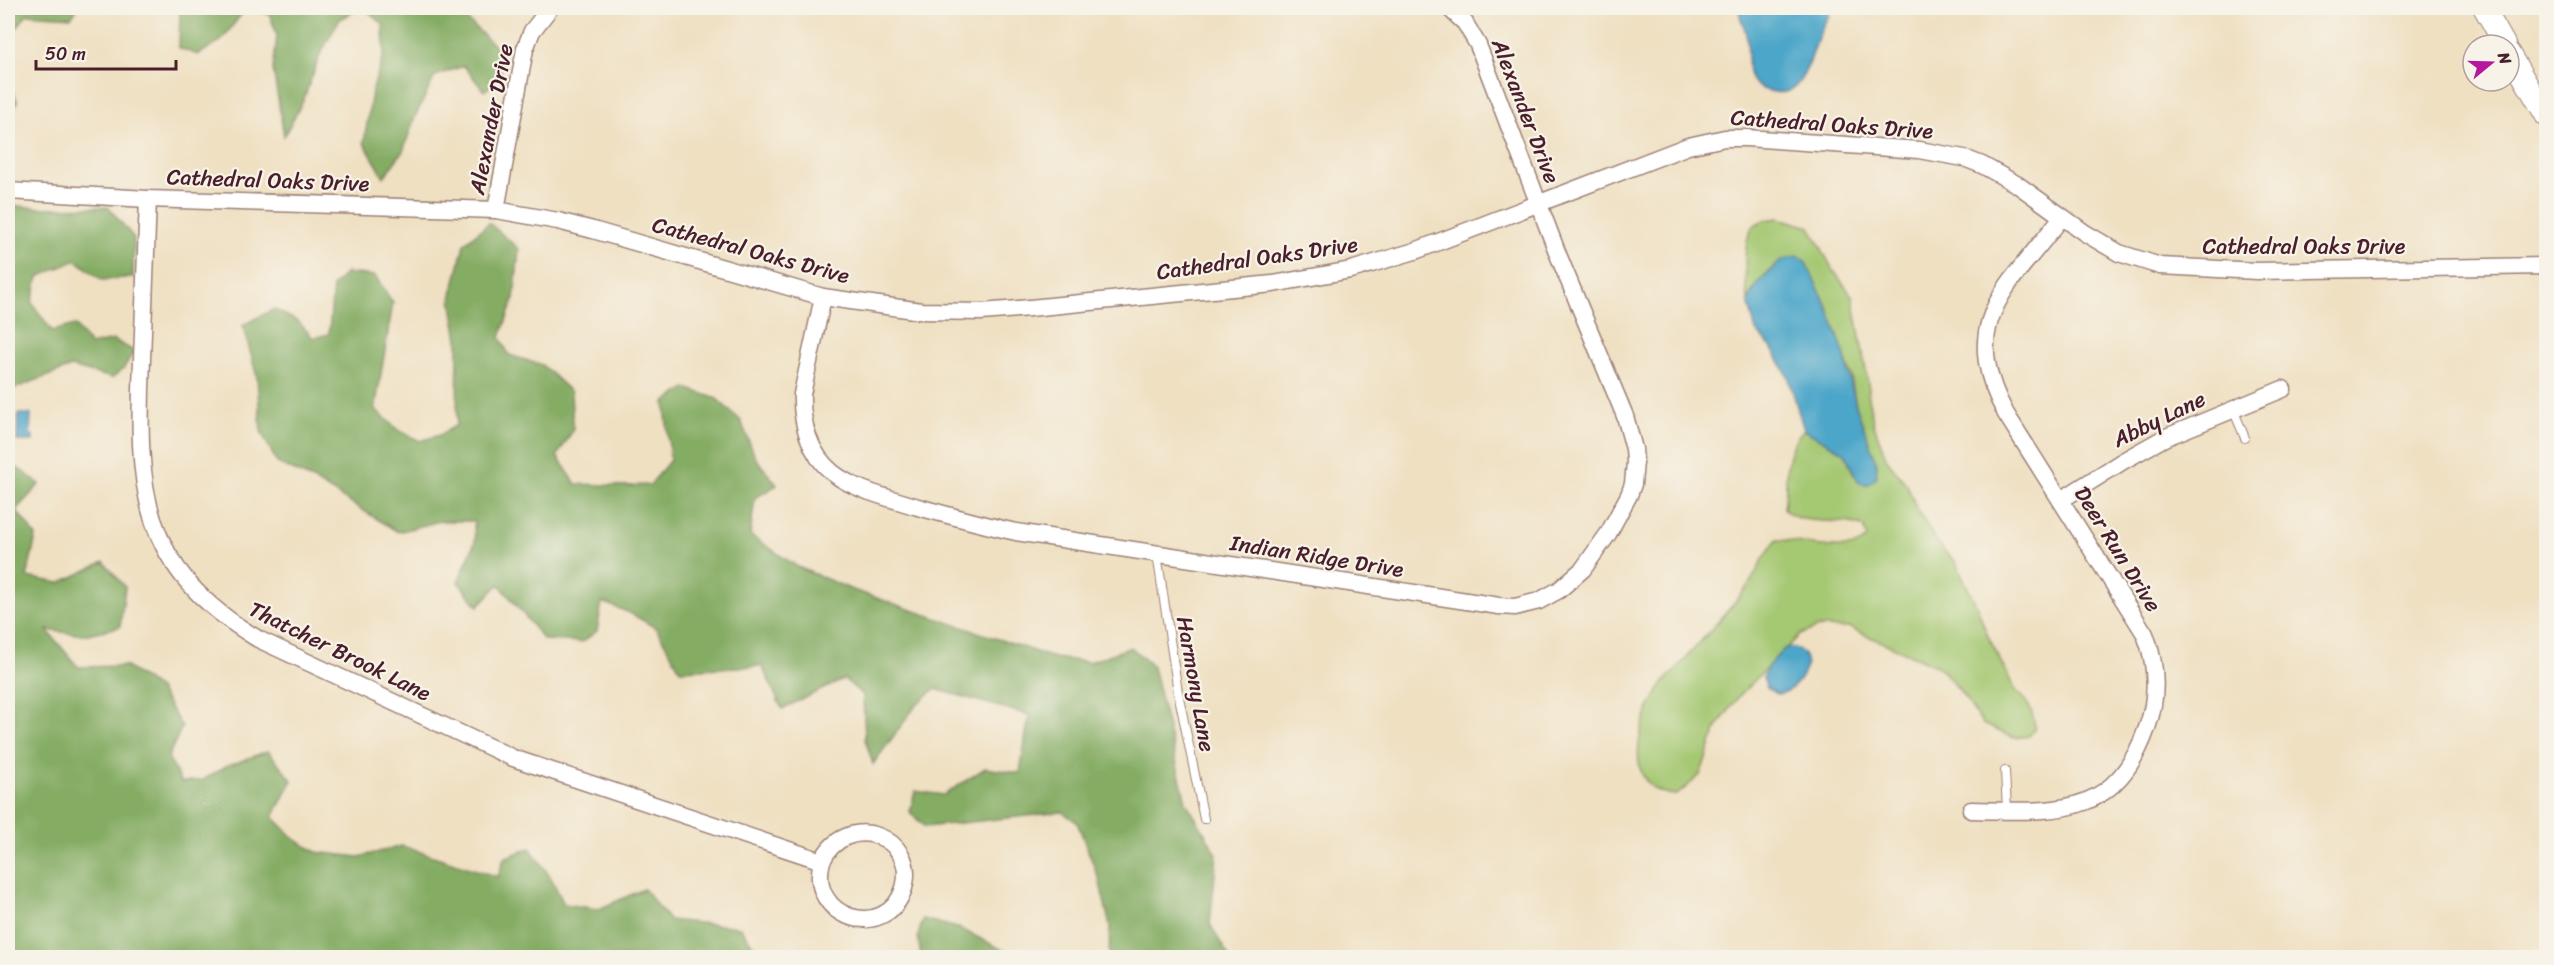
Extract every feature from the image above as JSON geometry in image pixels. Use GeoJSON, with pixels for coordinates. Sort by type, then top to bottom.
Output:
{"type":"FeatureCollection","features":[{"type":"Feature","properties":{"kind":"street","name":"Alexander Drive"},"geometry":{"type":"LineString","coordinates":[[496,210],[525,49],[532,31],[550,8]]}},
{"type":"Feature","properties":{"kind":"street","name":"Alexander Drive"},"geometry":{"type":"LineString","coordinates":[[1449,8],[1465,23],[1478,45],[1538,204]]}},
{"type":"Feature","properties":{"kind":"street"},"geometry":{"type":"LineString","coordinates":[[2484,8],[2498,33]]}},
{"type":"Feature","properties":{"kind":"street"},"geometry":{"type":"LineString","coordinates":[[2521,73],[2547,116]]}},
{"type":"Feature","properties":{"kind":"street","name":"Cathedral Oaks Drive"},"geometry":{"type":"LineString","coordinates":[[8,191],[148,199],[496,210],[593,230],[823,297],[921,311],[981,312],[1273,284],[1322,276],[1415,251],[1688,146],[1725,138],[1746,138],[1919,150],[1964,158],[2019,185],[2062,217],[2118,253],[2142,262],[2180,268],[2257,271],[2547,266]]}},
{"type":"Feature","properties":{"kind":"street","name":"Thatcher Brook Lane"},"geometry":{"type":"LineString","coordinates":[[148,199],[140,411],[142,470],[150,512],[159,537],[181,574],[202,598],[230,622],[258,639],[513,758],[822,861]]}},
{"type":"Feature","properties":{"kind":"street","name":"Indian Ridge Drive"},"geometry":{"type":"LineString","coordinates":[[823,297],[802,394],[801,409],[811,444],[832,472],[855,486],[891,499],[982,525],[1157,554],[1515,607],[1539,601],[1573,579],[1595,552],[1629,495],[1635,475],[1634,449],[1625,416],[1538,204]]}},
{"type":"Feature","properties":{"kind":"street","name":"Deer Run Drive"},"geometry":{"type":"LineString","coordinates":[[1971,810],[2062,809],[2086,802],[2110,789],[2121,779],[2134,759],[2144,736],[2152,705],[2155,673],[2145,634],[1995,394],[1988,374],[1986,342],[1997,299],[2062,217]]}},
{"type":"Feature","properties":{"kind":"street","name":"Abby Lane"},"geometry":{"type":"LineString","coordinates":[[2061,500],[2123,460],[2164,438],[2283,389]]}},
{"type":"Feature","properties":{"kind":"street"},"geometry":{"type":"LineString","coordinates":[[859,833],[880,836],[892,844],[900,855],[905,868],[904,889],[892,907],[880,915],[866,919],[852,918],[833,908],[824,896],[819,876],[822,861],[829,849],[845,836],[859,833]]}},
{"type":"Feature","properties":{"kind":"lane"},"geometry":{"type":"LineString","coordinates":[[2233,409],[2245,438]]}},
{"type":"Feature","properties":{"kind":"lane","name":"Harmony Lane"},"geometry":{"type":"LineString","coordinates":[[1157,554],[1178,692],[1204,819]]}},
{"type":"Feature","properties":{"kind":"lane"},"geometry":{"type":"LineString","coordinates":[[2005,771],[2007,810]]}},
{"type":"Feature","properties":{"kind":"green space"},"geometry":{"type":"Polygon","coordinates":[[[8,8],[78,8],[71,17],[27,14],[8,40],[8,8]]]}},
{"type":"Feature","properties":{"kind":"green space"},"geometry":{"type":"Polygon","coordinates":[[[180,8],[246,8],[222,40],[198,55],[179,48],[180,8]]]}},
{"type":"Feature","properties":{"kind":"green space"},"geometry":{"type":"Polygon","coordinates":[[[253,8],[360,8],[339,20],[320,55],[303,101],[284,136],[273,69],[277,36],[270,15],[253,8]]]}},
{"type":"Feature","properties":{"kind":"green space"},"geometry":{"type":"Polygon","coordinates":[[[364,8],[455,8],[499,50],[502,78],[484,91],[464,66],[435,76],[415,117],[403,151],[384,177],[364,143],[372,92],[384,54],[383,24],[364,8]]]}},
{"type":"Feature","properties":{"kind":"green space"},"geometry":{"type":"Polygon","coordinates":[[[8,78],[17,101],[8,129],[8,78]]]}},
{"type":"Feature","properties":{"kind":"green space"},"geometry":{"type":"Polygon","coordinates":[[[8,205],[40,208],[108,207],[134,238],[133,277],[102,280],[76,260],[38,277],[32,303],[52,331],[75,325],[90,345],[114,340],[134,351],[124,368],[112,378],[71,367],[13,389],[8,404],[8,205]]]}},
{"type":"Feature","properties":{"kind":"green space"},"geometry":{"type":"Polygon","coordinates":[[[1779,218],[1810,227],[1833,270],[1853,297],[1869,389],[1868,398],[1874,425],[1887,460],[1907,485],[1917,510],[1941,548],[1955,561],[1976,604],[1987,634],[2016,692],[2030,707],[2035,727],[2029,736],[2014,738],[1983,724],[1941,668],[1850,628],[1819,627],[1800,635],[1739,696],[1717,727],[1700,775],[1677,795],[1656,790],[1644,778],[1639,761],[1639,741],[1645,720],[1664,682],[1739,598],[1777,540],[1851,547],[1861,543],[1867,537],[1863,527],[1844,522],[1799,518],[1784,508],[1788,457],[1796,439],[1804,430],[1845,453],[1854,475],[1877,464],[1856,406],[1851,375],[1828,308],[1783,260],[1762,278],[1748,301],[1745,263],[1749,234],[1758,223],[1779,218]]]}},
{"type":"Feature","properties":{"kind":"green space"},"geometry":{"type":"Polygon","coordinates":[[[489,223],[519,249],[514,299],[500,337],[509,355],[542,365],[571,392],[573,430],[557,456],[576,484],[650,485],[670,460],[665,402],[686,388],[717,399],[741,421],[755,457],[777,485],[755,498],[750,535],[798,567],[850,589],[1054,658],[1089,662],[1131,647],[1153,667],[1186,802],[1217,854],[1210,924],[1229,957],[1109,957],[1110,926],[1099,879],[1077,822],[1062,812],[925,827],[910,812],[915,791],[944,795],[985,768],[1020,773],[1029,715],[935,689],[917,704],[873,764],[865,739],[863,695],[844,679],[782,709],[762,666],[680,670],[656,628],[630,613],[602,602],[597,631],[582,642],[544,640],[499,584],[478,606],[458,582],[475,542],[474,521],[440,521],[398,532],[312,479],[277,463],[261,431],[257,377],[243,325],[274,309],[299,322],[313,338],[329,334],[333,286],[346,273],[375,276],[393,303],[375,409],[398,430],[420,441],[440,435],[457,425],[458,339],[451,299],[464,244],[489,223]]]}},
{"type":"Feature","properties":{"kind":"green space"},"geometry":{"type":"Polygon","coordinates":[[[8,461],[40,484],[16,510],[36,536],[27,577],[60,583],[104,562],[125,587],[120,627],[83,635],[47,630],[78,667],[125,666],[159,689],[182,727],[168,757],[181,782],[203,780],[227,766],[268,751],[292,780],[273,817],[296,840],[316,852],[359,857],[402,846],[498,877],[504,858],[530,848],[551,878],[564,904],[599,909],[644,889],[669,920],[740,927],[761,957],[8,957],[8,461]]]}},
{"type":"Feature","properties":{"kind":"green space"},"geometry":{"type":"Polygon","coordinates":[[[923,919],[961,929],[1017,957],[921,957],[918,936],[923,919]]]}},
{"type":"Feature","properties":{"kind":"water"},"geometry":{"type":"Polygon","coordinates":[[[1739,8],[1827,8],[1829,15],[1808,66],[1797,85],[1792,89],[1778,92],[1763,89],[1751,78],[1748,71],[1746,34],[1739,8]]]}},
{"type":"Feature","properties":{"kind":"water"},"geometry":{"type":"Polygon","coordinates":[[[1798,256],[1805,261],[1828,308],[1844,353],[1856,406],[1877,464],[1876,478],[1867,485],[1858,481],[1845,453],[1804,430],[1788,376],[1771,347],[1756,331],[1748,301],[1758,283],[1783,260],[1798,256]]]}},
{"type":"Feature","properties":{"kind":"water"},"geometry":{"type":"Polygon","coordinates":[[[18,414],[31,414],[30,435],[33,435],[33,441],[17,441],[18,414]]]}},
{"type":"Feature","properties":{"kind":"water"},"geometry":{"type":"Polygon","coordinates":[[[1785,648],[1800,651],[1805,656],[1807,664],[1793,688],[1777,694],[1767,688],[1763,678],[1768,666],[1785,648]]]}}]}
